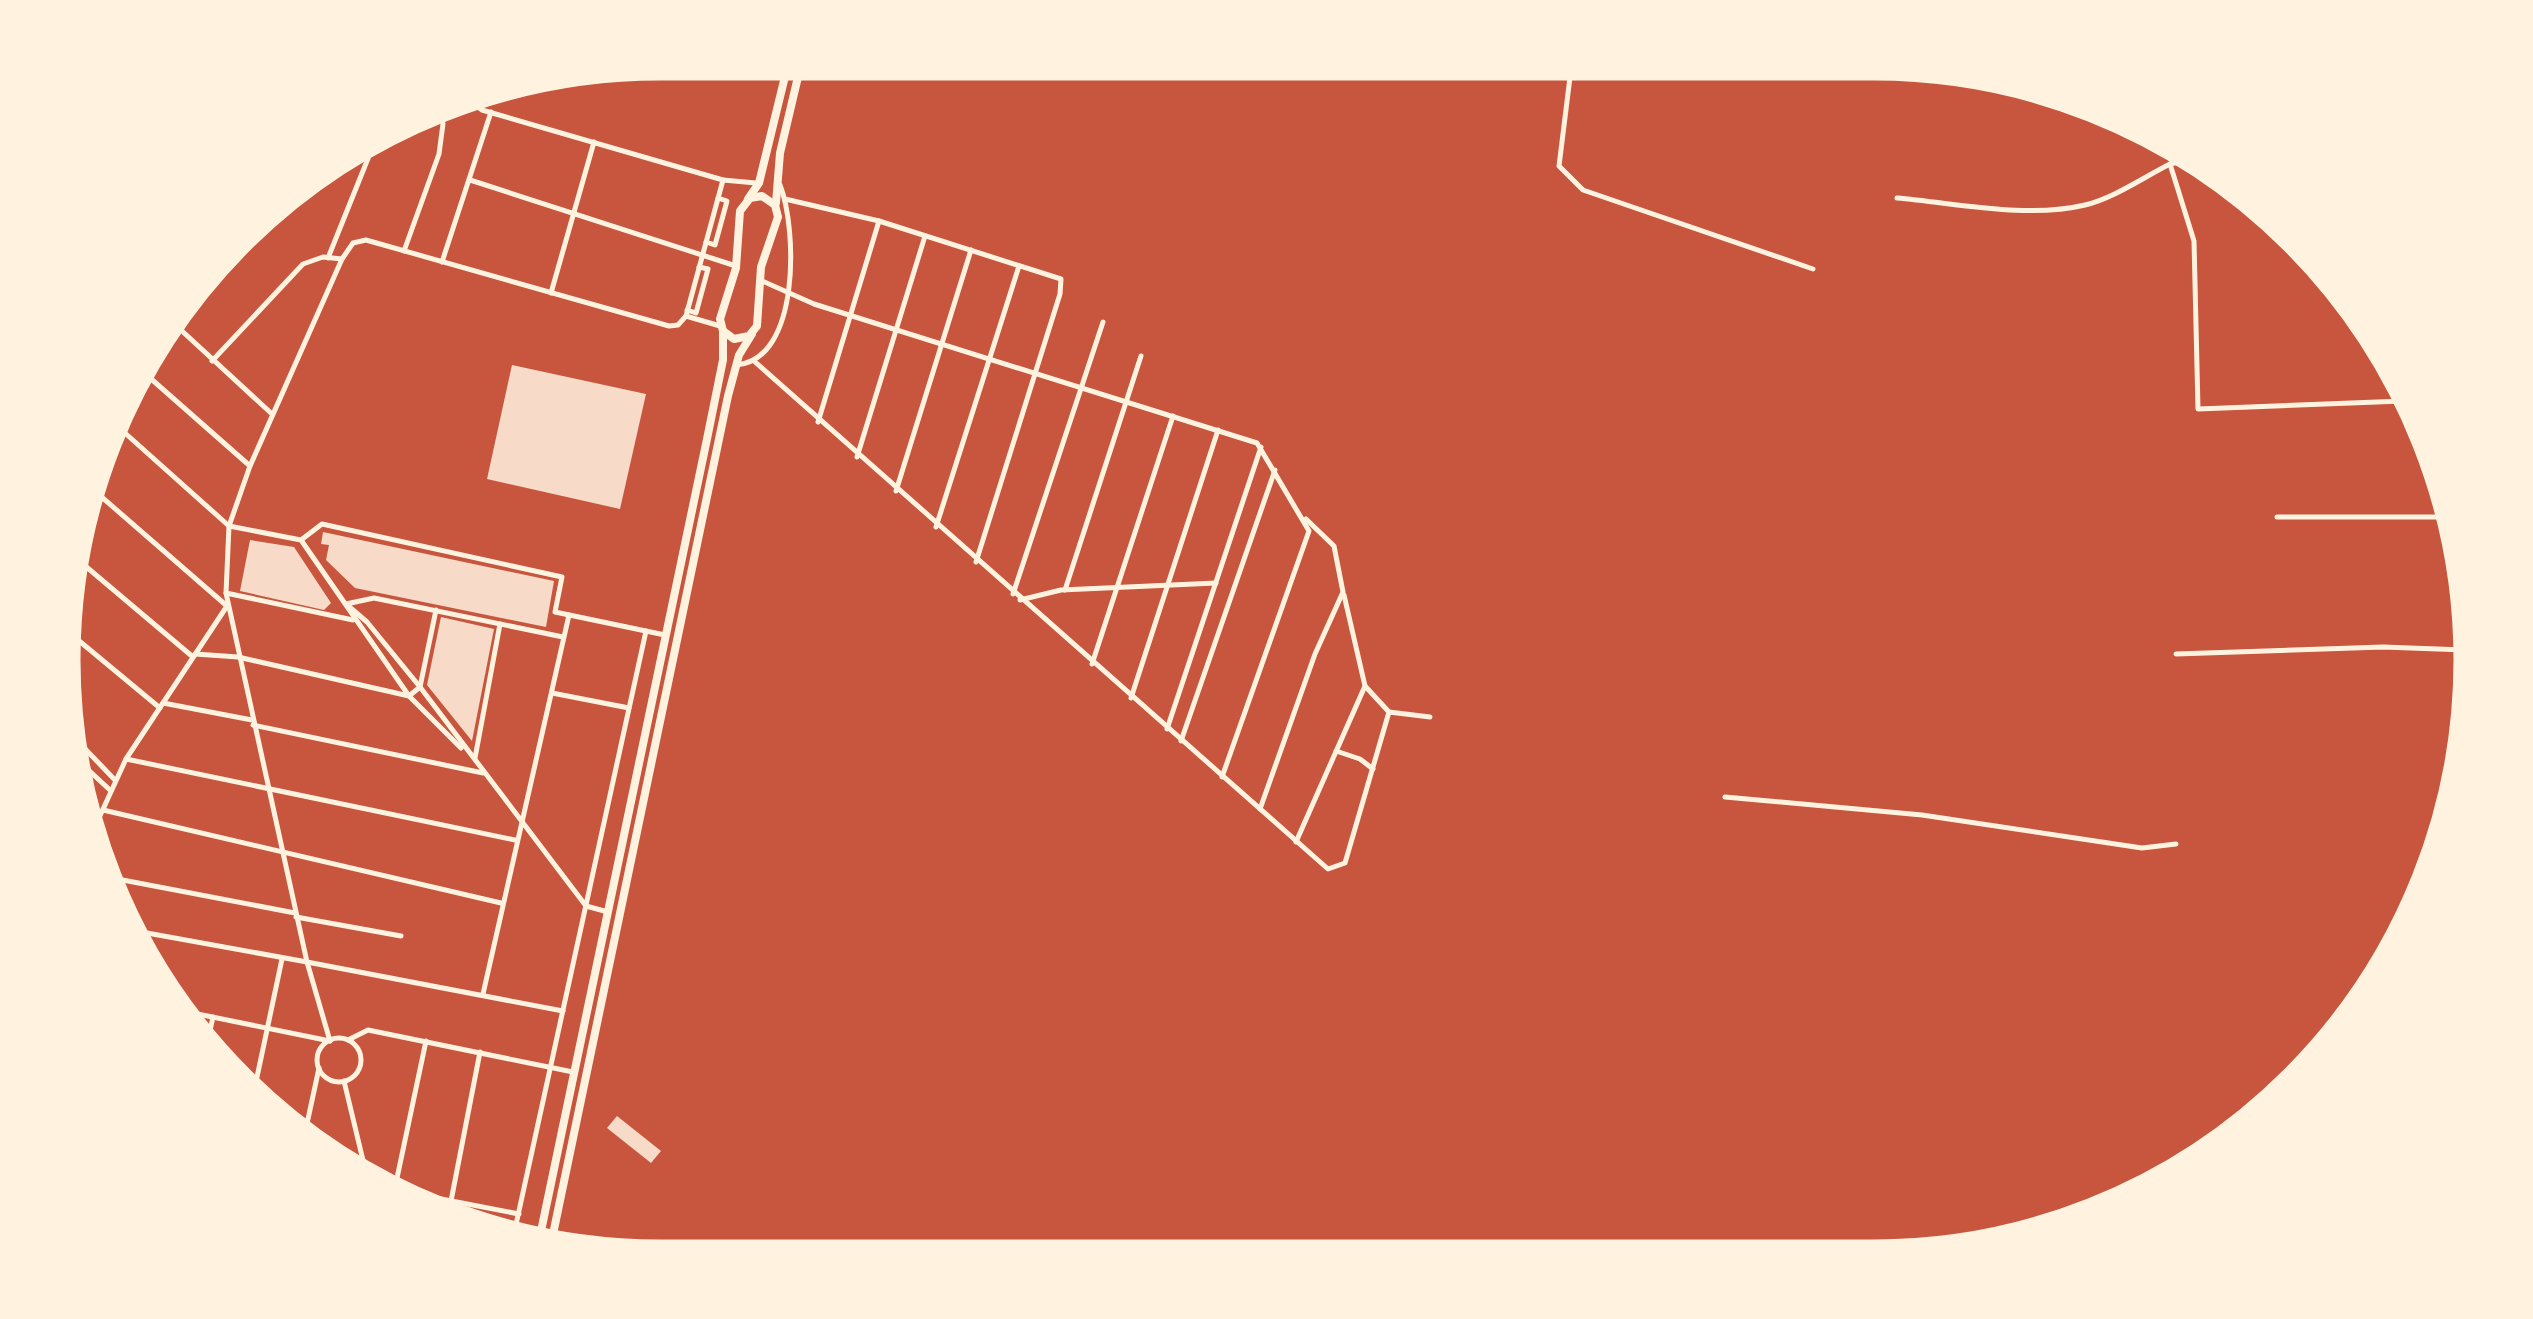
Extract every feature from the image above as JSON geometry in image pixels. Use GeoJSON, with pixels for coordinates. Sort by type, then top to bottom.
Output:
{"type":"FeatureCollection","features":[{"type":"Feature","properties":{"kind":"highway"},"geometry":{"type":"LineString","coordinates":[[541,1229],[723,360],[722,328],[736,266],[740,211],[759,182],[784,78]]}},
{"type":"Feature","properties":{"kind":"highway"},"geometry":{"type":"LineString","coordinates":[[554,1231],[736,365],[758,322],[759,279],[778,218],[776,178],[798,78]]}},
{"type":"Feature","properties":{"kind":"highway"},"geometry":{"type":"LineString","coordinates":[[747,200],[762,196],[777,208]]}},
{"type":"Feature","properties":{"kind":"highway"},"geometry":{"type":"LineString","coordinates":[[722,328],[737,339],[752,334]]}},
{"type":"Feature","properties":{"kind":"street"},"geometry":{"type":"LineString","coordinates":[[1570,78],[1559,166],[1583,190],[1813,269]]}},
{"type":"Feature","properties":{"kind":"street"},"geometry":{"type":"LineString","coordinates":[[480,106],[740,185],[759,182]]}},
{"type":"Feature","properties":{"kind":"street"},"geometry":{"type":"LineString","coordinates":[[442,262],[491,112]]}},
{"type":"Feature","properties":{"kind":"street"},"geometry":{"type":"LineString","coordinates":[[404,251],[439,154],[443,124]]}},
{"type":"Feature","properties":{"kind":"street"},"geometry":{"type":"LineString","coordinates":[[552,294],[594,142]]}},
{"type":"Feature","properties":{"kind":"street"},"geometry":{"type":"LineString","coordinates":[[328,258],[370,154]]}},
{"type":"Feature","properties":{"kind":"street"},"geometry":{"type":"LineString","coordinates":[[1897,198],[2013,208],[2075,207],[2091,204],[2177,163]]}},
{"type":"Feature","properties":{"kind":"street"},"geometry":{"type":"LineString","coordinates":[[2170,164],[2194,241],[2198,408],[2395,401]]}},
{"type":"Feature","properties":{"kind":"street"},"geometry":{"type":"LineString","coordinates":[[736,365],[754,361],[776,335],[786,291],[792,245],[785,199],[776,178]]}},
{"type":"Feature","properties":{"kind":"street"},"geometry":{"type":"LineString","coordinates":[[470,180],[736,266]]}},
{"type":"Feature","properties":{"kind":"street"},"geometry":{"type":"LineString","coordinates":[[330,1040],[306,962],[226,593],[230,526],[250,466],[342,259],[353,243],[366,240],[552,294],[678,325],[686,313],[723,180]]}},
{"type":"Feature","properties":{"kind":"street"},"geometry":{"type":"LineString","coordinates":[[785,199],[879,221],[1061,279],[976,562]]}},
{"type":"Feature","properties":{"kind":"street"},"geometry":{"type":"LineString","coordinates":[[818,422],[879,221]]}},
{"type":"Feature","properties":{"kind":"street"},"geometry":{"type":"LineString","coordinates":[[857,457],[926,236]]}},
{"type":"Feature","properties":{"kind":"street"},"geometry":{"type":"LineString","coordinates":[[896,491],[971,250]]}},
{"type":"Feature","properties":{"kind":"street"},"geometry":{"type":"LineString","coordinates":[[212,361],[303,264],[342,259]]}},
{"type":"Feature","properties":{"kind":"street"},"geometry":{"type":"LineString","coordinates":[[936,527],[1020,266]]}},
{"type":"Feature","properties":{"kind":"street"},"geometry":{"type":"LineString","coordinates":[[759,279],[851,315],[990,356],[1261,447],[1304,517],[1334,546],[1364,686],[1389,712],[1430,716]]}},
{"type":"Feature","properties":{"kind":"street"},"geometry":{"type":"LineString","coordinates":[[686,313],[722,328]]}},
{"type":"Feature","properties":{"kind":"street"},"geometry":{"type":"LineString","coordinates":[[1013,594],[1102,322]]}},
{"type":"Feature","properties":{"kind":"street"},"geometry":{"type":"LineString","coordinates":[[180,330],[272,414]]}},
{"type":"Feature","properties":{"kind":"street"},"geometry":{"type":"LineString","coordinates":[[1065,590],[1141,356]]}},
{"type":"Feature","properties":{"kind":"street"},"geometry":{"type":"LineString","coordinates":[[754,361],[936,527],[1328,869],[1345,863],[1389,712]]}},
{"type":"Feature","properties":{"kind":"street"},"geometry":{"type":"LineString","coordinates":[[150,378],[250,466]]}},
{"type":"Feature","properties":{"kind":"street"},"geometry":{"type":"LineString","coordinates":[[1092,664],[1173,416]]}},
{"type":"Feature","properties":{"kind":"street"},"geometry":{"type":"LineString","coordinates":[[1131,698],[1218,430]]}},
{"type":"Feature","properties":{"kind":"street"},"geometry":{"type":"LineString","coordinates":[[124,432],[230,526],[302,540],[346,604],[352,620],[409,696],[474,761]]}},
{"type":"Feature","properties":{"kind":"street"},"geometry":{"type":"LineString","coordinates":[[1167,729],[1261,447]]}},
{"type":"Feature","properties":{"kind":"street"},"geometry":{"type":"LineString","coordinates":[[1180,741],[1275,469]]}},
{"type":"Feature","properties":{"kind":"street"},"geometry":{"type":"LineString","coordinates":[[101,496],[226,606]]}},
{"type":"Feature","properties":{"kind":"street"},"geometry":{"type":"LineString","coordinates":[[1222,777],[1302,554],[1308,531],[1304,517]]}},
{"type":"Feature","properties":{"kind":"street"},"geometry":{"type":"LineString","coordinates":[[2277,517],[2438,517]]}},
{"type":"Feature","properties":{"kind":"street"},"geometry":{"type":"LineString","coordinates":[[302,540],[322,524],[562,577],[555,612],[665,635]]}},
{"type":"Feature","properties":{"kind":"street"},"geometry":{"type":"LineString","coordinates":[[85,566],[194,655],[238,657],[409,696]]}},
{"type":"Feature","properties":{"kind":"street"},"geometry":{"type":"LineString","coordinates":[[1020,600],[1065,590],[1216,583]]}},
{"type":"Feature","properties":{"kind":"street"},"geometry":{"type":"LineString","coordinates":[[1260,810],[1316,654],[1344,592]]}},
{"type":"Feature","properties":{"kind":"street"},"geometry":{"type":"LineString","coordinates":[[226,593],[352,620]]}},
{"type":"Feature","properties":{"kind":"street"},"geometry":{"type":"LineString","coordinates":[[346,604],[374,598],[564,637]]}},
{"type":"Feature","properties":{"kind":"street"},"geometry":{"type":"LineString","coordinates":[[346,604],[367,622],[420,686],[586,906],[608,912]]}},
{"type":"Feature","properties":{"kind":"street"},"geometry":{"type":"LineString","coordinates":[[99,818],[126,759],[226,606]]}},
{"type":"Feature","properties":{"kind":"street"},"geometry":{"type":"LineString","coordinates":[[409,696],[420,686],[436,610]]}},
{"type":"Feature","properties":{"kind":"street"},"geometry":{"type":"LineString","coordinates":[[483,994],[514,840],[524,828],[568,615]]}},
{"type":"Feature","properties":{"kind":"street"},"geometry":{"type":"LineString","coordinates":[[474,761],[500,624]]}},
{"type":"Feature","properties":{"kind":"street"},"geometry":{"type":"LineString","coordinates":[[516,1224],[646,631]]}},
{"type":"Feature","properties":{"kind":"street"},"geometry":{"type":"LineString","coordinates":[[79,640],[161,705],[483,773]]}},
{"type":"Feature","properties":{"kind":"street"},"geometry":{"type":"LineString","coordinates":[[2176,654],[2384,647],[2455,650]]}},
{"type":"Feature","properties":{"kind":"street"},"geometry":{"type":"LineString","coordinates":[[1296,842],[1364,686]]}},
{"type":"Feature","properties":{"kind":"street"},"geometry":{"type":"LineString","coordinates":[[552,692],[629,708]]}},
{"type":"Feature","properties":{"kind":"street"},"geometry":{"type":"LineString","coordinates":[[1335,750],[1360,758],[1374,769]]}},
{"type":"Feature","properties":{"kind":"street"},"geometry":{"type":"LineString","coordinates":[[85,752],[115,780]]}},
{"type":"Feature","properties":{"kind":"street"},"geometry":{"type":"LineString","coordinates":[[126,759],[266,785],[514,840]]}},
{"type":"Feature","properties":{"kind":"street"},"geometry":{"type":"LineString","coordinates":[[89,771],[111,792]]}},
{"type":"Feature","properties":{"kind":"street"},"geometry":{"type":"LineString","coordinates":[[1725,797],[1922,815],[2142,848],[2176,844]]}},
{"type":"Feature","properties":{"kind":"street"},"geometry":{"type":"LineString","coordinates":[[103,810],[501,903]]}},
{"type":"Feature","properties":{"kind":"street"},"geometry":{"type":"LineString","coordinates":[[121,880],[401,936]]}},
{"type":"Feature","properties":{"kind":"street"},"geometry":{"type":"LineString","coordinates":[[146,933],[563,1011]]}},
{"type":"Feature","properties":{"kind":"street"},"geometry":{"type":"LineString","coordinates":[[257,1079],[282,958]]}},
{"type":"Feature","properties":{"kind":"street"},"geometry":{"type":"LineString","coordinates":[[197,1013],[330,1040],[348,1040],[368,1030],[574,1073]]}},
{"type":"Feature","properties":{"kind":"street"},"geometry":{"type":"LineString","coordinates":[[210,1029],[213,1017]]}},
{"type":"Feature","properties":{"kind":"street"},"geometry":{"type":"LineString","coordinates":[[307,1122],[319,1052],[330,1040]]}},
{"type":"Feature","properties":{"kind":"street"},"geometry":{"type":"LineString","coordinates":[[344,1082],[360,1066],[359,1051],[348,1040]]}},
{"type":"Feature","properties":{"kind":"street"},"geometry":{"type":"LineString","coordinates":[[397,1179],[426,1041]]}},
{"type":"Feature","properties":{"kind":"street"},"geometry":{"type":"LineString","coordinates":[[451,1201],[480,1052]]}},
{"type":"Feature","properties":{"kind":"street"},"geometry":{"type":"LineString","coordinates":[[319,1068],[326,1078],[344,1082]]}},
{"type":"Feature","properties":{"kind":"street"},"geometry":{"type":"LineString","coordinates":[[344,1082],[362,1160]]}},
{"type":"Feature","properties":{"kind":"street"},"geometry":{"type":"LineString","coordinates":[[445,1200],[518,1214]]}},
{"type":"Feature","properties":{"kind":"building"},"geometry":{"type":"Polygon","coordinates":[[[512,365],[646,394],[620,509],[487,479],[512,365]]]}},
{"type":"Feature","properties":{"kind":"building"},"geometry":{"type":"Polygon","coordinates":[[[323,532],[554,581],[546,627],[355,588],[326,560],[329,545],[321,544],[323,532]]]}},
{"type":"Feature","properties":{"kind":"building"},"geometry":{"type":"Polygon","coordinates":[[[250,540],[294,547],[331,603],[324,610],[240,591],[250,540]]]}},
{"type":"Feature","properties":{"kind":"building"},"geometry":{"type":"Polygon","coordinates":[[[441,617],[494,629],[472,741],[427,685],[441,617]]]}},
{"type":"Feature","properties":{"kind":"building"},"geometry":{"type":"Polygon","coordinates":[[[617,1116],[661,1151],[651,1163],[607,1128],[617,1116]]]}}]}
